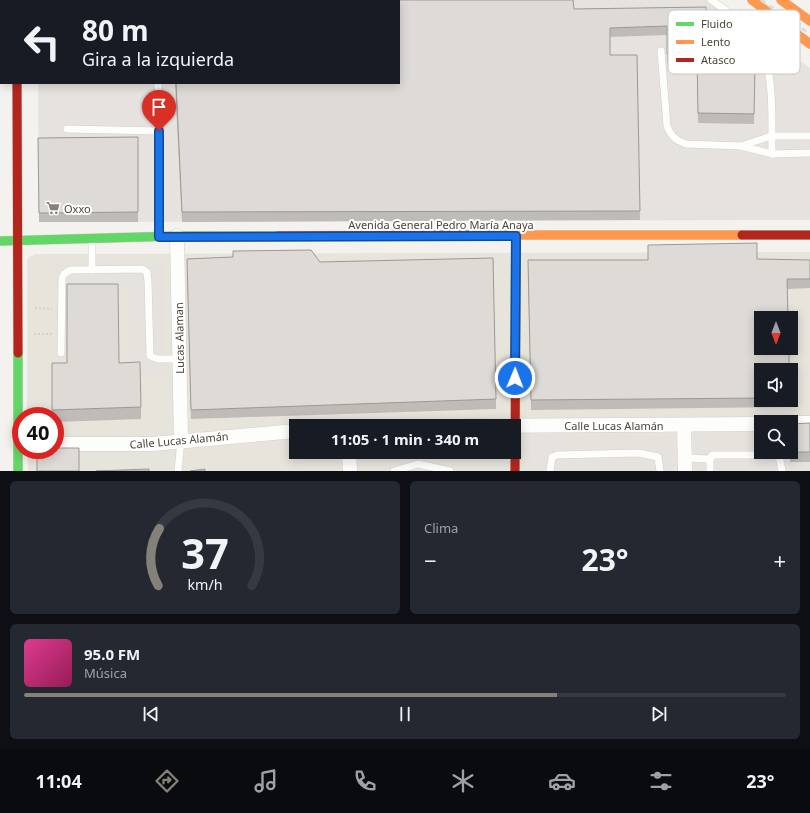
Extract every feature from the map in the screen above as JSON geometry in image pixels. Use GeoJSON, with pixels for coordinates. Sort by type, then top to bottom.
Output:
{"type":"FeatureCollection","features":[{"type":"Feature","properties":{"kind":"main road"},"geometry":{"type":"LineString","coordinates":[[752,0],[765,10]]}},
{"type":"Feature","properties":{"kind":"main road"},"geometry":{"type":"LineString","coordinates":[[781,0],[795,10]]}},
{"type":"Feature","properties":{"kind":"main road"},"geometry":{"type":"LineString","coordinates":[[800,14],[810,21]]}},
{"type":"Feature","properties":{"kind":"main road"},"geometry":{"type":"LineString","coordinates":[[800,36],[810,44]]}},
{"type":"Feature","properties":{"kind":"main road"},"geometry":{"type":"LineString","coordinates":[[17,84],[18,471]]}},
{"type":"Feature","properties":{"kind":"main road","name":"Avenida General Pedro María Anaya"},"geometry":{"type":"LineString","coordinates":[[0,241],[177,236],[810,235]]}},
{"type":"Feature","properties":{"kind":"main road"},"geometry":{"type":"LineString","coordinates":[[514,419],[516,236]]}},
{"type":"Feature","properties":{"kind":"main road"},"geometry":{"type":"LineString","coordinates":[[515,459],[515,471]]}},
{"type":"Feature","properties":{"kind":"street","name":"Lucas Alaman"},"geometry":{"type":"LineString","coordinates":[[177,236],[181,440]]}},
{"type":"Feature","properties":{"kind":"street"},"geometry":{"type":"LineString","coordinates":[[798,423],[810,423]]}},
{"type":"Feature","properties":{"kind":"street","name":"Calle Lucas Alamán"},"geometry":{"type":"LineString","coordinates":[[521,425],[754,424]]}},
{"type":"Feature","properties":{"kind":"street"},"geometry":{"type":"LineString","coordinates":[[684,425],[685,465]]}},
{"type":"Feature","properties":{"kind":"street","name":"Calle Lucas Alamán"},"geometry":{"type":"LineString","coordinates":[[64,444],[124,445],[289,432]]}},
{"type":"Feature","properties":{"kind":"street"},"geometry":{"type":"LineString","coordinates":[[349,459],[350,471]]}},
{"type":"Feature","properties":{"kind":"lane"},"geometry":{"type":"LineString","coordinates":[[712,0],[725,10]]}},
{"type":"Feature","properties":{"kind":"lane"},"geometry":{"type":"LineString","coordinates":[[661,51],[667,126],[671,135],[678,141],[686,144],[741,146],[772,154],[810,153]]}},
{"type":"Feature","properties":{"kind":"lane"},"geometry":{"type":"LineString","coordinates":[[768,74],[772,154]]}},
{"type":"Feature","properties":{"kind":"lane"},"geometry":{"type":"LineString","coordinates":[[158,84],[159,237]]}},
{"type":"Feature","properties":{"kind":"lane"},"geometry":{"type":"LineString","coordinates":[[67,129],[159,131]]}},
{"type":"Feature","properties":{"kind":"lane"},"geometry":{"type":"LineString","coordinates":[[741,146],[771,136],[810,136]]}},
{"type":"Feature","properties":{"kind":"lane"},"geometry":{"type":"LineString","coordinates":[[92,238],[92,270]]}},
{"type":"Feature","properties":{"kind":"lane"},"geometry":{"type":"LineString","coordinates":[[61,353],[62,278],[64,274],[70,270],[145,270],[148,281],[150,356],[158,359],[180,360]]}},
{"type":"Feature","properties":{"kind":"lane"},"geometry":{"type":"LineString","coordinates":[[178,471],[181,440]]}},
{"type":"Feature","properties":{"kind":"lane"},"geometry":{"type":"LineString","coordinates":[[550,471],[552,457],[557,455],[638,453],[658,456],[660,471]]}},
{"type":"Feature","properties":{"kind":"lane"},"geometry":{"type":"LineString","coordinates":[[685,465],[710,459],[712,455],[779,455],[781,458],[782,471]]}},
{"type":"Feature","properties":{"kind":"lane"},"geometry":{"type":"LineString","coordinates":[[710,459],[710,471]]}},
{"type":"Feature","properties":{"kind":"lane"},"geometry":{"type":"LineString","coordinates":[[394,471],[418,464],[450,471]]}},
{"type":"Feature","properties":{"kind":"path"},"geometry":{"type":"LineString","coordinates":[[18,308],[62,309]]}},
{"type":"Feature","properties":{"kind":"path"},"geometry":{"type":"LineString","coordinates":[[18,334],[61,334]]}},
{"type":"Feature","properties":{"kind":"shaded area"},"geometry":{"type":"Polygon","coordinates":[[[400,0],[718,0],[732,10],[668,10],[668,74],[800,74],[800,61],[810,68],[810,220],[39,222],[38,84],[400,84],[400,0]]]}},
{"type":"Feature","properties":{"kind":"shaded area"},"geometry":{"type":"Polygon","coordinates":[[[810,252],[810,471],[28,471],[28,459],[64,459],[64,407],[27,407],[27,260],[29,257],[36,254],[810,252]]]}},
{"type":"Feature","properties":{"kind":"shaded area"},"geometry":{"type":"Polygon","coordinates":[[[164,261],[166,373],[140,375],[129,369],[128,285],[56,284],[55,263],[164,261]]]}},
{"type":"Feature","properties":{"kind":"shaded area"},"geometry":{"type":"Polygon","coordinates":[[[526,434],[672,436],[673,471],[527,471],[526,434]]]}},
{"type":"Feature","properties":{"kind":"shaded area"},"geometry":{"type":"Polygon","coordinates":[[[754,434],[754,459],[790,459],[790,462],[810,462],[810,471],[694,471],[693,435],[754,434]]]}},
{"type":"Feature","properties":{"kind":"building"},"geometry":{"type":"Polygon","coordinates":[[[400,0],[573,0],[574,9],[706,7],[706,10],[668,10],[668,54],[667,26],[610,28],[610,55],[637,55],[640,211],[182,212],[176,84],[400,84],[400,0]]]}},
{"type":"Feature","properties":{"kind":"building"},"geometry":{"type":"Polygon","coordinates":[[[697,74],[755,74],[754,114],[698,113],[697,74]]]}},
{"type":"Feature","properties":{"kind":"building"},"geometry":{"type":"Polygon","coordinates":[[[138,137],[138,212],[39,213],[38,138],[138,137]]]}},
{"type":"Feature","properties":{"kind":"building"},"geometry":{"type":"Polygon","coordinates":[[[757,243],[757,259],[810,260],[810,279],[787,279],[788,311],[754,311],[754,355],[789,355],[789,363],[754,363],[754,398],[531,400],[528,260],[648,260],[648,245],[757,243]]]}},
{"type":"Feature","properties":{"kind":"building"},"geometry":{"type":"Polygon","coordinates":[[[311,250],[320,262],[493,258],[496,399],[191,410],[187,259],[233,257],[233,251],[311,250]]]}},
{"type":"Feature","properties":{"kind":"building"},"geometry":{"type":"Polygon","coordinates":[[[67,284],[118,284],[119,363],[140,362],[141,407],[64,410],[64,407],[52,407],[52,363],[67,363],[67,284]]]}},
{"type":"Feature","properties":{"kind":"building"},"geometry":{"type":"Polygon","coordinates":[[[810,423],[810,452],[798,452],[798,424],[810,423]]]}},
{"type":"Feature","properties":{"kind":"building"},"geometry":{"type":"Polygon","coordinates":[[[64,448],[79,448],[79,471],[37,471],[37,459],[64,459],[64,448]]]}},
{"type":"Feature","properties":{"kind":"building"},"geometry":{"type":"Polygon","coordinates":[[[149,469],[149,471],[96,471],[149,469]]]}},
{"type":"Feature","properties":{"kind":"building"},"geometry":{"type":"Polygon","coordinates":[[[205,469],[205,471],[190,471],[205,469]]]}},
{"type":"Feature","properties":{"kind":"railway"},"geometry":{"type":"LineString","coordinates":[[761,0],[775,10]]}},
{"type":"Feature","properties":{"kind":"railway"},"geometry":{"type":"LineString","coordinates":[[800,27],[810,34]]}},
{"type":"Feature","properties":{"kind":"traffic: fast"},"geometry":{"type":"LineString","coordinates":[[0,241],[177,236],[278,236]]}},
{"type":"Feature","properties":{"kind":"traffic: fast"},"geometry":{"type":"LineString","coordinates":[[18,353],[18,471]]}},
{"type":"Feature","properties":{"kind":"traffic: slow"},"geometry":{"type":"LineString","coordinates":[[752,0],[765,10]]}},
{"type":"Feature","properties":{"kind":"traffic: slow"},"geometry":{"type":"LineString","coordinates":[[781,0],[795,10]]}},
{"type":"Feature","properties":{"kind":"traffic: slow"},"geometry":{"type":"LineString","coordinates":[[800,14],[810,21]]}},
{"type":"Feature","properties":{"kind":"traffic: slow"},"geometry":{"type":"LineString","coordinates":[[800,36],[810,44]]}},
{"type":"Feature","properties":{"kind":"traffic: slow"},"geometry":{"type":"LineString","coordinates":[[494,235],[742,235]]}},
{"type":"Feature","properties":{"kind":"traffic: jam"},"geometry":{"type":"LineString","coordinates":[[17,84],[18,353]]}},
{"type":"Feature","properties":{"kind":"traffic: jam"},"geometry":{"type":"LineString","coordinates":[[278,236],[494,235]]}},
{"type":"Feature","properties":{"kind":"traffic: jam"},"geometry":{"type":"LineString","coordinates":[[742,235],[810,235]]}},
{"type":"Feature","properties":{"kind":"traffic: jam"},"geometry":{"type":"LineString","coordinates":[[515,471],[516,236]]}},
{"type":"Feature","properties":{"kind":"place","name":"Oxxo"},"geometry":{"type":"Point","coordinates":[53,208]}},
{"type":"Feature","properties":{"kind":"route"},"geometry":{"type":"LineString","coordinates":[[159,131],[159,237],[516,236],[515,378]]}}]}
